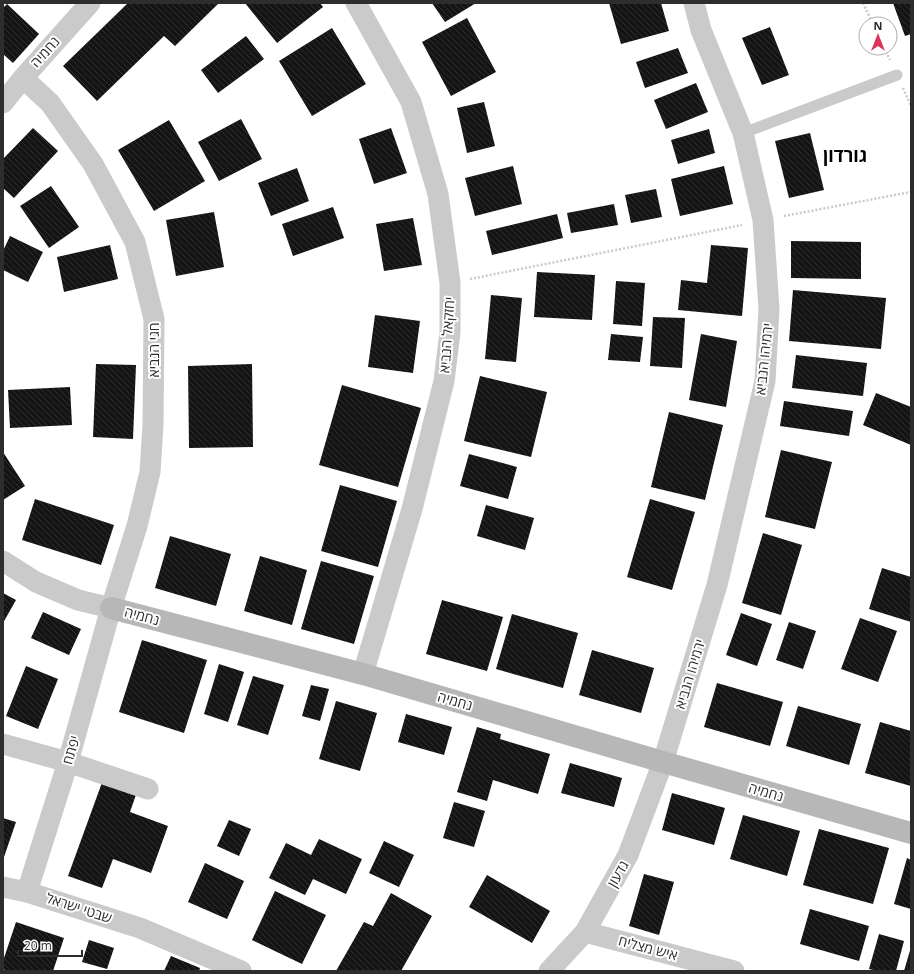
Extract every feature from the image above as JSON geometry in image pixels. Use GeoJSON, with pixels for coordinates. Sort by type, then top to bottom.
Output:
{"type":"FeatureCollection","features":[{"type":"Feature","properties":{"kind":"street","name":"נחמיה"},"geometry":{"type":"LineString","coordinates":[[3,103],[23,78],[90,3]]}},
{"type":"Feature","properties":{"kind":"street","name":"יחזקאל הנביא"},"geometry":{"type":"LineString","coordinates":[[356,3],[411,102],[438,194],[450,283],[450,332],[444,381],[412,509],[363,674]]}},
{"type":"Feature","properties":{"kind":"street","name":"ירמיהו הנביא"},"geometry":{"type":"LineString","coordinates":[[663,762],[716,585],[764,382],[769,309],[763,220],[743,133],[700,30],[694,3]]}},
{"type":"Feature","properties":{"kind":"street","name":"חגי הנביא"},"geometry":{"type":"LineString","coordinates":[[23,78],[50,103],[94,164],[135,242],[154,319],[153,425],[150,472],[137,526],[111,608]]}},
{"type":"Feature","properties":{"kind":"street","name":"נחמיה"},"geometry":{"type":"LineString","coordinates":[[3,561],[36,582],[78,600],[363,674],[911,833]]}},
{"type":"Feature","properties":{"kind":"street","name":"יפתח"},"geometry":{"type":"LineString","coordinates":[[27,892],[68,762],[111,608]]}},
{"type":"Feature","properties":{"kind":"street"},"geometry":{"type":"LineString","coordinates":[[3,744],[68,762],[148,789]]}},
{"type":"Feature","properties":{"kind":"street","name":"גדעון"},"geometry":{"type":"LineString","coordinates":[[549,971],[585,932],[628,855],[663,762]]}},
{"type":"Feature","properties":{"kind":"street","name":"שבטי ישראל"},"geometry":{"type":"LineString","coordinates":[[3,887],[27,892],[140,928],[241,971]]}},
{"type":"Feature","properties":{"kind":"street","name":"איש מצליח"},"geometry":{"type":"LineString","coordinates":[[585,932],[734,971]]}},
{"type":"Feature","properties":{"kind":"lane"},"geometry":{"type":"LineString","coordinates":[[743,133],[897,74]]}},
{"type":"Feature","properties":{"kind":"path"},"geometry":{"type":"LineString","coordinates":[[863,3],[869,16]]}},
{"type":"Feature","properties":{"kind":"path"},"geometry":{"type":"LineString","coordinates":[[450,283],[911,192]]}},
{"type":"Feature","properties":{"kind":"building"},"geometry":{"type":"Polygon","coordinates":[[[128,3],[219,3],[175,46],[164,36],[97,101],[63,66],[128,3]]]}},
{"type":"Feature","properties":{"kind":"building"},"geometry":{"type":"Polygon","coordinates":[[[245,3],[320,3],[323,7],[277,43],[245,3]]]}},
{"type":"Feature","properties":{"kind":"building"},"geometry":{"type":"Polygon","coordinates":[[[432,3],[476,3],[445,22],[432,3]]]}},
{"type":"Feature","properties":{"kind":"building"},"geometry":{"type":"Polygon","coordinates":[[[609,3],[661,3],[669,31],[621,44],[609,3]]]}},
{"type":"Feature","properties":{"kind":"building"},"geometry":{"type":"Polygon","coordinates":[[[893,3],[911,3],[911,34],[905,36],[893,3]]]}},
{"type":"Feature","properties":{"kind":"building"},"geometry":{"type":"Polygon","coordinates":[[[7,4],[39,34],[13,63],[3,54],[3,8],[7,4]]]}},
{"type":"Feature","properties":{"kind":"building"},"geometry":{"type":"Polygon","coordinates":[[[467,18],[496,72],[451,96],[422,42],[467,18]]]}},
{"type":"Feature","properties":{"kind":"building"},"geometry":{"type":"Polygon","coordinates":[[[770,27],[789,75],[762,85],[742,38],[770,27]]]}},
{"type":"Feature","properties":{"kind":"building"},"geometry":{"type":"Polygon","coordinates":[[[332,28],[366,84],[312,116],[279,61],[332,28]]]}},
{"type":"Feature","properties":{"kind":"building"},"geometry":{"type":"Polygon","coordinates":[[[246,36],[264,59],[218,93],[201,70],[246,36]]]}},
{"type":"Feature","properties":{"kind":"building"},"geometry":{"type":"Polygon","coordinates":[[[678,48],[688,73],[645,88],[636,62],[678,48]]]}},
{"type":"Feature","properties":{"kind":"building"},"geometry":{"type":"Polygon","coordinates":[[[696,83],[708,112],[666,129],[654,100],[696,83]]]}},
{"type":"Feature","properties":{"kind":"building"},"geometry":{"type":"Polygon","coordinates":[[[484,102],[495,146],[467,153],[457,108],[484,102]]]}},
{"type":"Feature","properties":{"kind":"building"},"geometry":{"type":"Polygon","coordinates":[[[241,119],[262,159],[219,181],[198,142],[241,119]]]}},
{"type":"Feature","properties":{"kind":"building"},"geometry":{"type":"Polygon","coordinates":[[[169,120],[205,181],[154,211],[118,150],[169,120]]]}},
{"type":"Feature","properties":{"kind":"building"},"geometry":{"type":"Polygon","coordinates":[[[33,128],[58,151],[14,198],[3,188],[3,159],[33,128]]]}},
{"type":"Feature","properties":{"kind":"building"},"geometry":{"type":"Polygon","coordinates":[[[391,128],[407,173],[374,184],[359,139],[391,128]]]}},
{"type":"Feature","properties":{"kind":"building"},"geometry":{"type":"Polygon","coordinates":[[[709,129],[715,153],[678,164],[671,140],[709,129]]]}},
{"type":"Feature","properties":{"kind":"building"},"geometry":{"type":"Polygon","coordinates":[[[810,133],[824,190],[789,198],[775,141],[810,133]]]}},
{"type":"Feature","properties":{"kind":"building"},"geometry":{"type":"Polygon","coordinates":[[[513,166],[522,204],[475,216],[465,178],[513,166]]]}},
{"type":"Feature","properties":{"kind":"building"},"geometry":{"type":"Polygon","coordinates":[[[724,166],[733,204],[680,216],[671,179],[724,166]]]}},
{"type":"Feature","properties":{"kind":"building"},"geometry":{"type":"Polygon","coordinates":[[[297,168],[309,201],[271,216],[258,183],[297,168]]]}},
{"type":"Feature","properties":{"kind":"building"},"geometry":{"type":"Polygon","coordinates":[[[51,186],[79,227],[49,248],[20,206],[51,186]]]}},
{"type":"Feature","properties":{"kind":"building"},"geometry":{"type":"Polygon","coordinates":[[[656,189],[662,217],[631,223],[625,195],[656,189]]]}},
{"type":"Feature","properties":{"kind":"building"},"geometry":{"type":"Polygon","coordinates":[[[614,204],[618,225],[571,233],[567,213],[614,204]]]}},
{"type":"Feature","properties":{"kind":"building"},"geometry":{"type":"Polygon","coordinates":[[[333,207],[344,238],[293,256],[282,224],[333,207]]]}},
{"type":"Feature","properties":{"kind":"building"},"geometry":{"type":"Polygon","coordinates":[[[214,212],[224,267],[176,276],[166,220],[214,212]]]}},
{"type":"Feature","properties":{"kind":"building"},"geometry":{"type":"Polygon","coordinates":[[[557,214],[563,238],[492,255],[486,231],[557,214]]]}},
{"type":"Feature","properties":{"kind":"building"},"geometry":{"type":"Polygon","coordinates":[[[413,218],[422,265],[384,271],[376,224],[413,218]]]}},
{"type":"Feature","properties":{"kind":"building"},"geometry":{"type":"Polygon","coordinates":[[[10,236],[43,252],[28,282],[3,270],[3,251],[10,236]]]}},
{"type":"Feature","properties":{"kind":"building"},"geometry":{"type":"Polygon","coordinates":[[[791,241],[861,242],[861,279],[791,278],[791,241]]]}},
{"type":"Feature","properties":{"kind":"building"},"geometry":{"type":"Polygon","coordinates":[[[110,245],[118,279],[64,292],[57,257],[110,245]]]}},
{"type":"Feature","properties":{"kind":"building"},"geometry":{"type":"Polygon","coordinates":[[[711,245],[748,248],[742,316],[678,310],[681,280],[707,283],[711,245]]]}},
{"type":"Feature","properties":{"kind":"building"},"geometry":{"type":"Polygon","coordinates":[[[537,272],[595,275],[592,320],[534,317],[537,272]]]}},
{"type":"Feature","properties":{"kind":"building"},"geometry":{"type":"Polygon","coordinates":[[[616,281],[645,283],[642,326],[613,324],[616,281]]]}},
{"type":"Feature","properties":{"kind":"building"},"geometry":{"type":"Polygon","coordinates":[[[793,290],[886,298],[881,349],[789,341],[793,290]]]}},
{"type":"Feature","properties":{"kind":"building"},"geometry":{"type":"Polygon","coordinates":[[[491,295],[522,298],[516,362],[485,359],[491,295]]]}},
{"type":"Feature","properties":{"kind":"building"},"geometry":{"type":"Polygon","coordinates":[[[375,315],[420,321],[413,373],[368,367],[375,315]]]}},
{"type":"Feature","properties":{"kind":"building"},"geometry":{"type":"Polygon","coordinates":[[[653,317],[685,318],[682,368],[650,366],[653,317]]]}},
{"type":"Feature","properties":{"kind":"building"},"geometry":{"type":"Polygon","coordinates":[[[611,334],[643,337],[640,362],[608,360],[611,334]]]}},
{"type":"Feature","properties":{"kind":"building"},"geometry":{"type":"Polygon","coordinates":[[[701,334],[737,341],[726,407],[689,400],[701,334]]]}},
{"type":"Feature","properties":{"kind":"building"},"geometry":{"type":"Polygon","coordinates":[[[796,355],[867,363],[863,396],[792,388],[796,355]]]}},
{"type":"Feature","properties":{"kind":"building"},"geometry":{"type":"Polygon","coordinates":[[[96,364],[136,365],[133,439],[93,437],[96,364]]]}},
{"type":"Feature","properties":{"kind":"building"},"geometry":{"type":"Polygon","coordinates":[[[252,364],[253,447],[189,448],[188,366],[252,364]]]}},
{"type":"Feature","properties":{"kind":"building"},"geometry":{"type":"Polygon","coordinates":[[[480,376],[547,392],[531,457],[464,441],[480,376]]]}},
{"type":"Feature","properties":{"kind":"building"},"geometry":{"type":"Polygon","coordinates":[[[342,385],[421,408],[398,487],[319,465],[342,385]]]}},
{"type":"Feature","properties":{"kind":"building"},"geometry":{"type":"Polygon","coordinates":[[[70,387],[72,425],[10,428],[8,390],[70,387]]]}},
{"type":"Feature","properties":{"kind":"building"},"geometry":{"type":"Polygon","coordinates":[[[876,393],[911,407],[911,445],[863,425],[876,393]]]}},
{"type":"Feature","properties":{"kind":"building"},"geometry":{"type":"Polygon","coordinates":[[[784,401],[853,411],[849,436],[780,426],[784,401]]]}},
{"type":"Feature","properties":{"kind":"building"},"geometry":{"type":"Polygon","coordinates":[[[669,412],[723,425],[705,500],[651,487],[669,412]]]}},
{"type":"Feature","properties":{"kind":"building"},"geometry":{"type":"Polygon","coordinates":[[[781,450],[832,462],[815,529],[765,517],[781,450]]]}},
{"type":"Feature","properties":{"kind":"building"},"geometry":{"type":"Polygon","coordinates":[[[3,452],[25,486],[3,500],[3,452]]]}},
{"type":"Feature","properties":{"kind":"building"},"geometry":{"type":"Polygon","coordinates":[[[469,454],[517,467],[508,499],[460,486],[469,454]]]}},
{"type":"Feature","properties":{"kind":"building"},"geometry":{"type":"Polygon","coordinates":[[[340,485],[397,501],[378,567],[321,551],[340,485]]]}},
{"type":"Feature","properties":{"kind":"building"},"geometry":{"type":"Polygon","coordinates":[[[35,499],[114,525],[101,565],[22,540],[35,499]]]}},
{"type":"Feature","properties":{"kind":"building"},"geometry":{"type":"Polygon","coordinates":[[[650,499],[695,512],[672,590],[627,577],[650,499]]]}},
{"type":"Feature","properties":{"kind":"building"},"geometry":{"type":"Polygon","coordinates":[[[486,505],[534,518],[525,550],[477,536],[486,505]]]}},
{"type":"Feature","properties":{"kind":"building"},"geometry":{"type":"Polygon","coordinates":[[[763,533],[802,545],[781,615],[742,603],[763,533]]]}},
{"type":"Feature","properties":{"kind":"building"},"geometry":{"type":"Polygon","coordinates":[[[170,536],[231,554],[216,606],[155,588],[170,536]]]}},
{"type":"Feature","properties":{"kind":"building"},"geometry":{"type":"Polygon","coordinates":[[[260,556],[307,570],[292,625],[244,611],[260,556]]]}},
{"type":"Feature","properties":{"kind":"building"},"geometry":{"type":"Polygon","coordinates":[[[321,561],[374,576],[354,644],[301,629],[321,561]]]}},
{"type":"Feature","properties":{"kind":"building"},"geometry":{"type":"Polygon","coordinates":[[[882,568],[911,577],[911,622],[869,609],[882,568]]]}},
{"type":"Feature","properties":{"kind":"building"},"geometry":{"type":"Polygon","coordinates":[[[3,593],[16,600],[3,623],[3,593]]]}},
{"type":"Feature","properties":{"kind":"building"},"geometry":{"type":"Polygon","coordinates":[[[442,600],[503,617],[487,671],[426,654],[442,600]]]}},
{"type":"Feature","properties":{"kind":"building"},"geometry":{"type":"Polygon","coordinates":[[[43,612],[81,629],[69,655],[31,638],[43,612]]]}},
{"type":"Feature","properties":{"kind":"building"},"geometry":{"type":"Polygon","coordinates":[[[741,613],[772,624],[757,666],[726,655],[741,613]]]}},
{"type":"Feature","properties":{"kind":"building"},"geometry":{"type":"Polygon","coordinates":[[[512,614],[578,633],[563,688],[496,669],[512,614]]]}},
{"type":"Feature","properties":{"kind":"building"},"geometry":{"type":"Polygon","coordinates":[[[860,618],[897,631],[878,682],[841,669],[860,618]]]}},
{"type":"Feature","properties":{"kind":"building"},"geometry":{"type":"Polygon","coordinates":[[[789,622],[816,631],[803,669],[776,660],[789,622]]]}},
{"type":"Feature","properties":{"kind":"building"},"geometry":{"type":"Polygon","coordinates":[[[142,640],[207,660],[184,733],[119,712],[142,640]]]}},
{"type":"Feature","properties":{"kind":"building"},"geometry":{"type":"Polygon","coordinates":[[[592,650],[654,668],[641,713],[579,695],[592,650]]]}},
{"type":"Feature","properties":{"kind":"building"},"geometry":{"type":"Polygon","coordinates":[[[219,664],[244,672],[228,722],[204,714],[219,664]]]}},
{"type":"Feature","properties":{"kind":"building"},"geometry":{"type":"Polygon","coordinates":[[[26,666],[58,679],[38,729],[6,716],[26,666]]]}},
{"type":"Feature","properties":{"kind":"building"},"geometry":{"type":"Polygon","coordinates":[[[253,676],[284,685],[268,735],[237,725],[253,676]]]}},
{"type":"Feature","properties":{"kind":"building"},"geometry":{"type":"Polygon","coordinates":[[[717,683],[783,702],[770,746],[704,727],[717,683]]]}},
{"type":"Feature","properties":{"kind":"building"},"geometry":{"type":"Polygon","coordinates":[[[311,685],[329,689],[320,721],[302,716],[311,685]]]}},
{"type":"Feature","properties":{"kind":"building"},"geometry":{"type":"Polygon","coordinates":[[[336,701],[377,713],[360,771],[319,759],[336,701]]]}},
{"type":"Feature","properties":{"kind":"building"},"geometry":{"type":"Polygon","coordinates":[[[798,706],[861,724],[849,765],[786,746],[798,706]]]}},
{"type":"Feature","properties":{"kind":"building"},"geometry":{"type":"Polygon","coordinates":[[[406,714],[452,727],[444,755],[398,742],[406,714]]]}},
{"type":"Feature","properties":{"kind":"building"},"geometry":{"type":"Polygon","coordinates":[[[880,722],[911,731],[911,786],[865,773],[880,722]]]}},
{"type":"Feature","properties":{"kind":"building"},"geometry":{"type":"Polygon","coordinates":[[[477,727],[501,734],[500,739],[550,754],[538,794],[493,780],[487,801],[457,792],[477,727]]]}},
{"type":"Feature","properties":{"kind":"building"},"geometry":{"type":"Polygon","coordinates":[[[570,763],[622,778],[614,807],[561,793],[570,763]]]}},
{"type":"Feature","properties":{"kind":"building"},"geometry":{"type":"Polygon","coordinates":[[[104,777],[138,789],[130,812],[168,826],[151,873],[113,859],[102,888],[68,876],[104,777]]]}},
{"type":"Feature","properties":{"kind":"building"},"geometry":{"type":"Polygon","coordinates":[[[672,793],[725,808],[714,845],[662,830],[672,793]]]}},
{"type":"Feature","properties":{"kind":"building"},"geometry":{"type":"Polygon","coordinates":[[[454,802],[485,811],[474,847],[443,838],[454,802]]]}},
{"type":"Feature","properties":{"kind":"building"},"geometry":{"type":"Polygon","coordinates":[[[743,815],[800,831],[787,876],[730,859],[743,815]]]}},
{"type":"Feature","properties":{"kind":"building"},"geometry":{"type":"Polygon","coordinates":[[[3,818],[16,822],[4,857],[3,856],[3,818]]]}},
{"type":"Feature","properties":{"kind":"building"},"geometry":{"type":"Polygon","coordinates":[[[229,820],[251,829],[239,856],[217,846],[229,820]]]}},
{"type":"Feature","properties":{"kind":"building"},"geometry":{"type":"Polygon","coordinates":[[[819,829],[889,848],[873,904],[803,885],[819,829]]]}},
{"type":"Feature","properties":{"kind":"building"},"geometry":{"type":"Polygon","coordinates":[[[319,839],[362,859],[346,894],[313,879],[305,895],[269,878],[286,843],[311,855],[319,839]]]}},
{"type":"Feature","properties":{"kind":"building"},"geometry":{"type":"Polygon","coordinates":[[[384,841],[414,855],[399,887],[369,873],[384,841]]]}},
{"type":"Feature","properties":{"kind":"building"},"geometry":{"type":"Polygon","coordinates":[[[907,858],[911,860],[911,909],[894,904],[907,858]]]}},
{"type":"Feature","properties":{"kind":"building"},"geometry":{"type":"Polygon","coordinates":[[[205,863],[244,881],[227,919],[188,902],[205,863]]]}},
{"type":"Feature","properties":{"kind":"building"},"geometry":{"type":"Polygon","coordinates":[[[644,874],[674,882],[659,935],[629,926],[644,874]]]}},
{"type":"Feature","properties":{"kind":"building"},"geometry":{"type":"Polygon","coordinates":[[[487,875],[550,911],[532,943],[469,907],[487,875]]]}},
{"type":"Feature","properties":{"kind":"building"},"geometry":{"type":"Polygon","coordinates":[[[275,891],[326,915],[302,964],[252,940],[275,891]]]}},
{"type":"Feature","properties":{"kind":"building"},"geometry":{"type":"Polygon","coordinates":[[[391,893],[432,916],[401,971],[336,971],[364,922],[373,926],[391,893]]]}},
{"type":"Feature","properties":{"kind":"building"},"geometry":{"type":"Polygon","coordinates":[[[810,909],[869,926],[859,961],[800,944],[810,909]]]}},
{"type":"Feature","properties":{"kind":"building"},"geometry":{"type":"Polygon","coordinates":[[[16,922],[64,938],[53,971],[8,971],[3,969],[3,961],[16,922]]]}},
{"type":"Feature","properties":{"kind":"building"},"geometry":{"type":"Polygon","coordinates":[[[879,934],[904,941],[896,971],[877,971],[869,969],[879,934]]]}},
{"type":"Feature","properties":{"kind":"building"},"geometry":{"type":"Polygon","coordinates":[[[89,940],[114,948],[107,969],[82,962],[89,940]]]}},
{"type":"Feature","properties":{"kind":"building"},"geometry":{"type":"Polygon","coordinates":[[[911,947],[911,971],[904,971],[911,947]]]}},
{"type":"Feature","properties":{"kind":"building"},"geometry":{"type":"Polygon","coordinates":[[[171,956],[200,968],[199,971],[164,971],[171,956]]]}},
{"type":"Feature","properties":{"kind":"district","name":"גורדון"},"geometry":{"type":"Point","coordinates":[845,156]}}]}
